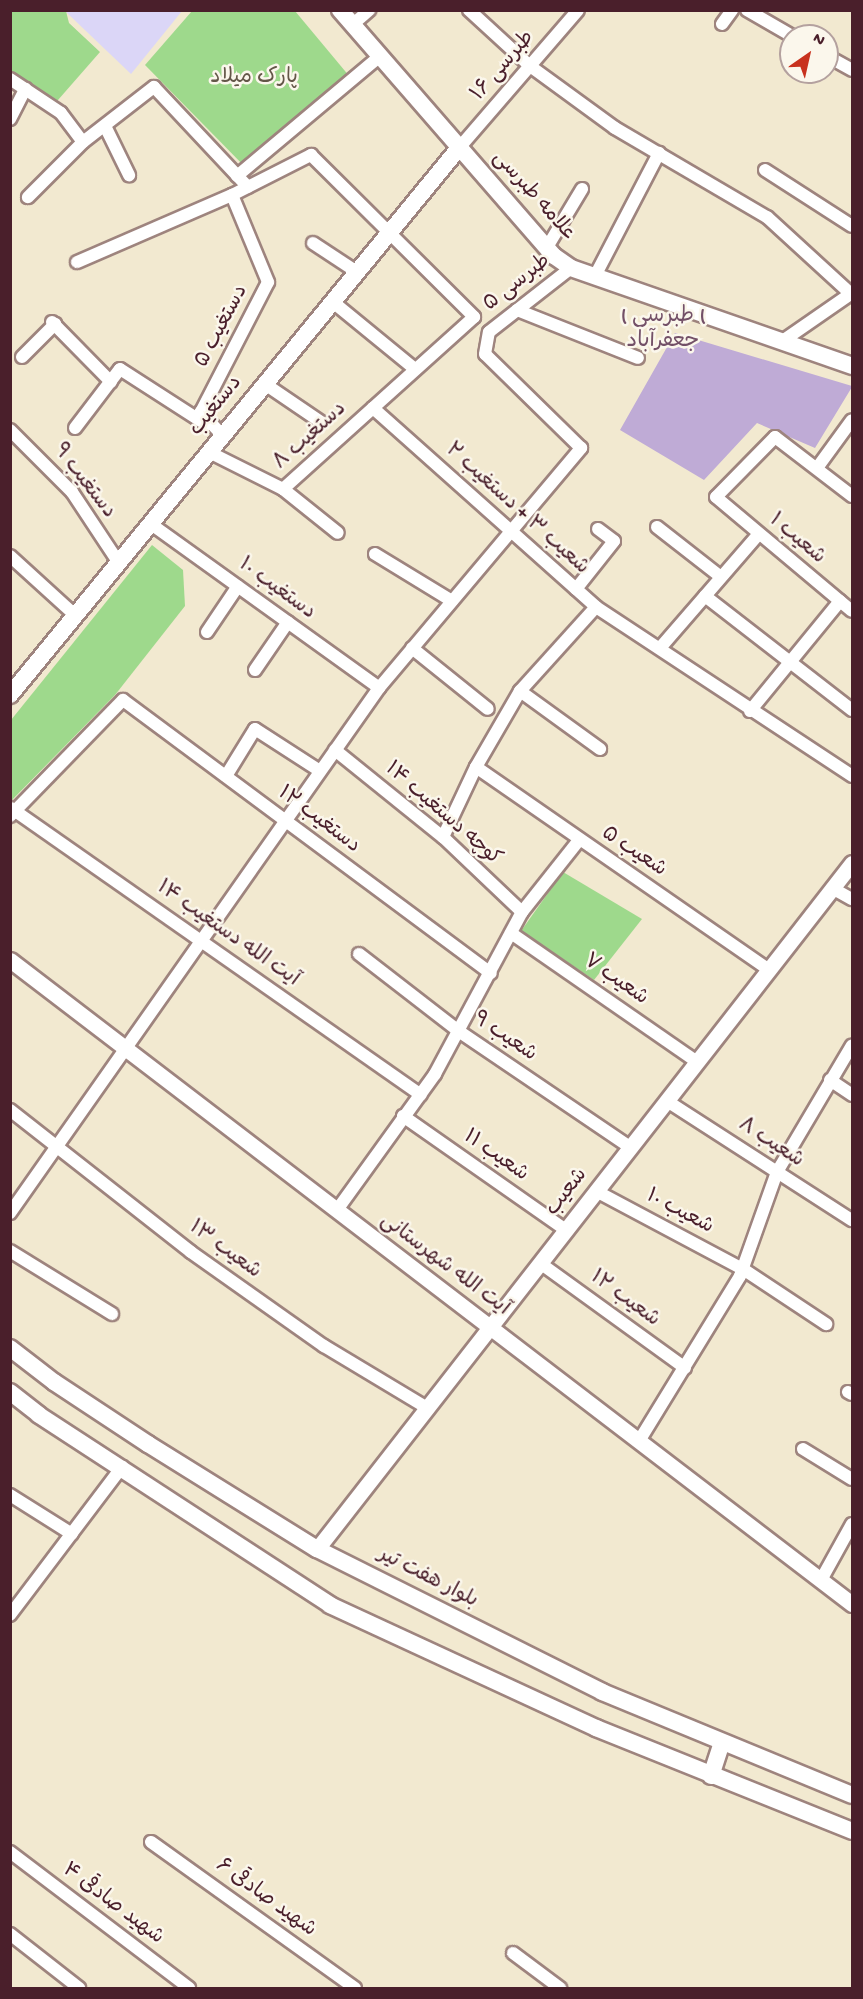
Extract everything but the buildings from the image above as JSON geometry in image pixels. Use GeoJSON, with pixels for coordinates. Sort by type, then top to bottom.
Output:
{"type":"FeatureCollection","features":[{"type":"Feature","properties":{"kind":"main road","name":"علامه طبرسی"},"geometry":{"type":"LineString","coordinates":[[340,10],[546,249],[571,268],[784,340],[852,366]]}},
{"type":"Feature","properties":{"kind":"main road","name":"دستغیب"},"geometry":{"type":"LineString","coordinates":[[10,695],[209,452],[220,434],[265,384],[459,148]]}},
{"type":"Feature","properties":{"kind":"main road","name":"بلوار هفت تیر"},"geometry":{"type":"LineString","coordinates":[[10,1348],[119,1425],[317,1549],[602,1692],[852,1795]]}},
{"type":"Feature","properties":{"kind":"main road"},"geometry":{"type":"LineString","coordinates":[[10,1392],[39,1415],[122,1467],[330,1605],[596,1728],[852,1831]]}},
{"type":"Feature","properties":{"kind":"main road"},"geometry":{"type":"LineString","coordinates":[[711,1776],[722,1743]]}},
{"type":"Feature","properties":{"kind":"street"},"geometry":{"type":"LineString","coordinates":[[352,25],[369,10]]}},
{"type":"Feature","properties":{"kind":"street"},"geometry":{"type":"LineString","coordinates":[[470,10],[530,66],[615,129],[767,217],[852,293],[784,340]]}},
{"type":"Feature","properties":{"kind":"street","name":"طبرسی ۱۶"},"geometry":{"type":"LineString","coordinates":[[459,148],[578,10]]}},
{"type":"Feature","properties":{"kind":"street"},"geometry":{"type":"LineString","coordinates":[[722,24],[732,10]]}},
{"type":"Feature","properties":{"kind":"street"},"geometry":{"type":"LineString","coordinates":[[747,10],[779,28]]}},
{"type":"Feature","properties":{"kind":"street"},"geometry":{"type":"LineString","coordinates":[[237,176],[380,56]]}},
{"type":"Feature","properties":{"kind":"street"},"geometry":{"type":"LineString","coordinates":[[10,79],[61,113],[83,142]]}},
{"type":"Feature","properties":{"kind":"street"},"geometry":{"type":"LineString","coordinates":[[28,197],[83,142],[154,87],[248,187]]}},
{"type":"Feature","properties":{"kind":"street"},"geometry":{"type":"LineString","coordinates":[[10,118],[25,89]]}},
{"type":"Feature","properties":{"kind":"street"},"geometry":{"type":"LineString","coordinates":[[105,126],[129,175]]}},
{"type":"Feature","properties":{"kind":"street"},"geometry":{"type":"LineString","coordinates":[[595,276],[659,153]]}},
{"type":"Feature","properties":{"kind":"street"},"geometry":{"type":"LineString","coordinates":[[10,1213],[379,688],[581,448],[485,354],[489,332],[312,155],[232,195],[77,262]]}},
{"type":"Feature","properties":{"kind":"street"},"geometry":{"type":"LineString","coordinates":[[765,170],[852,226]]}},
{"type":"Feature","properties":{"kind":"street"},"geometry":{"type":"LineString","coordinates":[[546,249],[582,189]]}},
{"type":"Feature","properties":{"kind":"street","name":"دستغیب ۵"},"geometry":{"type":"LineString","coordinates":[[220,434],[201,412],[268,282],[232,195]]}},
{"type":"Feature","properties":{"kind":"street"},"geometry":{"type":"LineString","coordinates":[[313,243],[357,272]]}},
{"type":"Feature","properties":{"kind":"street","name":"طبرسی ۵"},"geometry":{"type":"LineString","coordinates":[[489,332],[571,268]]}},
{"type":"Feature","properties":{"kind":"street"},"geometry":{"type":"LineString","coordinates":[[333,302],[415,369]]}},
{"type":"Feature","properties":{"kind":"street"},"geometry":{"type":"LineString","coordinates":[[517,310],[638,358]]}},
{"type":"Feature","properties":{"kind":"street"},"geometry":{"type":"LineString","coordinates":[[373,408],[474,316]]}},
{"type":"Feature","properties":{"kind":"street"},"geometry":{"type":"LineString","coordinates":[[22,357],[53,323],[111,382]]}},
{"type":"Feature","properties":{"kind":"street"},"geometry":{"type":"LineString","coordinates":[[75,428],[120,369],[220,434]]}},
{"type":"Feature","properties":{"kind":"street"},"geometry":{"type":"LineString","coordinates":[[265,384],[321,422]]}},
{"type":"Feature","properties":{"kind":"street","name":"شعیب ۳ + دستغیب ۲"},"geometry":{"type":"LineString","coordinates":[[373,408],[596,607],[660,648],[750,711],[852,776]]}},
{"type":"Feature","properties":{"kind":"street","name":"دستغیب ۸"},"geometry":{"type":"LineString","coordinates":[[209,452],[283,489],[373,408]]}},
{"type":"Feature","properties":{"kind":"street"},"geometry":{"type":"LineString","coordinates":[[852,420],[817,468],[852,496]]}},
{"type":"Feature","properties":{"kind":"street","name":"دستغیب ۹"},"geometry":{"type":"LineString","coordinates":[[10,430],[72,492],[118,564]]}},
{"type":"Feature","properties":{"kind":"street","name":"شعیب ۱"},"geometry":{"type":"LineString","coordinates":[[817,468],[775,436],[716,497],[758,535],[852,611]]}},
{"type":"Feature","properties":{"kind":"street"},"geometry":{"type":"LineString","coordinates":[[283,489],[338,533]]}},
{"type":"Feature","properties":{"kind":"street","name":"دستغیب ۱۰"},"geometry":{"type":"LineString","coordinates":[[151,524],[379,688]]}},
{"type":"Feature","properties":{"kind":"street"},"geometry":{"type":"LineString","coordinates":[[657,527],[721,577]]}},
{"type":"Feature","properties":{"kind":"street"},"geometry":{"type":"LineString","coordinates":[[576,589],[614,541],[598,529]]}},
{"type":"Feature","properties":{"kind":"street"},"geometry":{"type":"LineString","coordinates":[[660,648],[758,535]]}},
{"type":"Feature","properties":{"kind":"street"},"geometry":{"type":"LineString","coordinates":[[375,554],[452,601]]}},
{"type":"Feature","properties":{"kind":"street"},"geometry":{"type":"LineString","coordinates":[[10,556],[76,616]]}},
{"type":"Feature","properties":{"kind":"street"},"geometry":{"type":"LineString","coordinates":[[207,632],[238,586]]}},
{"type":"Feature","properties":{"kind":"street"},"geometry":{"type":"LineString","coordinates":[[705,596],[852,710]]}},
{"type":"Feature","properties":{"kind":"street"},"geometry":{"type":"LineString","coordinates":[[750,711],[840,601]]}},
{"type":"Feature","properties":{"kind":"street"},"geometry":{"type":"LineString","coordinates":[[443,837],[476,767],[520,691],[596,607]]}},
{"type":"Feature","properties":{"kind":"street"},"geometry":{"type":"LineString","coordinates":[[255,670],[288,622]]}},
{"type":"Feature","properties":{"kind":"street"},"geometry":{"type":"LineString","coordinates":[[412,648],[488,709]]}},
{"type":"Feature","properties":{"kind":"street"},"geometry":{"type":"LineString","coordinates":[[520,691],[600,749]]}},
{"type":"Feature","properties":{"kind":"street","name":"دستغیب ۱۲"},"geometry":{"type":"LineString","coordinates":[[12,812],[123,700],[491,973]]}},
{"type":"Feature","properties":{"kind":"street"},"geometry":{"type":"LineString","coordinates":[[226,776],[255,729],[320,771]]}},
{"type":"Feature","properties":{"kind":"street","name":"کوچه دستغیب ۱۴"},"geometry":{"type":"LineString","coordinates":[[335,750],[443,837],[522,912]]}},
{"type":"Feature","properties":{"kind":"street","name":"شعیب ۵"},"geometry":{"type":"LineString","coordinates":[[476,767],[769,969]]}},
{"type":"Feature","properties":{"kind":"street","name":"آیت الله دستغیب ۱۴"},"geometry":{"type":"LineString","coordinates":[[12,812],[421,1095]]}},
{"type":"Feature","properties":{"kind":"street"},"geometry":{"type":"LineString","coordinates":[[337,1210],[403,1116],[421,1095],[460,1032],[522,912],[579,840]]}},
{"type":"Feature","properties":{"kind":"street","name":"شعیب"},"geometry":{"type":"LineString","coordinates":[[317,1549],[852,863]]}},
{"type":"Feature","properties":{"kind":"street"},"geometry":{"type":"LineString","coordinates":[[832,888],[852,900]]}},
{"type":"Feature","properties":{"kind":"street","name":"شعیب ۷"},"geometry":{"type":"LineString","coordinates":[[511,933],[697,1062]]}},
{"type":"Feature","properties":{"kind":"street","name":"شعیب ۹"},"geometry":{"type":"LineString","coordinates":[[359,954],[460,1032],[630,1147]]}},
{"type":"Feature","properties":{"kind":"street","name":"آیت الله شهرستانی"},"geometry":{"type":"LineString","coordinates":[[10,960],[852,1604]]}},
{"type":"Feature","properties":{"kind":"street"},"geometry":{"type":"LineString","coordinates":[[639,1441],[743,1269],[777,1172],[852,1045]]}},
{"type":"Feature","properties":{"kind":"street"},"geometry":{"type":"LineString","coordinates":[[830,1080],[852,1095]]}},
{"type":"Feature","properties":{"kind":"street","name":"شعیب ۸"},"geometry":{"type":"LineString","coordinates":[[667,1101],[852,1220]]}},
{"type":"Feature","properties":{"kind":"street","name":"شعیب ۱۳"},"geometry":{"type":"LineString","coordinates":[[10,1110],[191,1252],[324,1346],[427,1408]]}},
{"type":"Feature","properties":{"kind":"street","name":"شعیب ۱۱"},"geometry":{"type":"LineString","coordinates":[[403,1116],[566,1230]]}},
{"type":"Feature","properties":{"kind":"street","name":"شعیب ۱۰"},"geometry":{"type":"LineString","coordinates":[[596,1191],[743,1269],[826,1324]]}},
{"type":"Feature","properties":{"kind":"street"},"geometry":{"type":"LineString","coordinates":[[10,1251],[112,1314]]}},
{"type":"Feature","properties":{"kind":"street","name":"شعیب ۱۲"},"geometry":{"type":"LineString","coordinates":[[540,1263],[685,1368]]}},
{"type":"Feature","properties":{"kind":"street"},"geometry":{"type":"LineString","coordinates":[[802,1449],[852,1479]]}},
{"type":"Feature","properties":{"kind":"street"},"geometry":{"type":"LineString","coordinates":[[10,1615],[122,1467]]}},
{"type":"Feature","properties":{"kind":"street"},"geometry":{"type":"LineString","coordinates":[[10,1495],[72,1534]]}},
{"type":"Feature","properties":{"kind":"street"},"geometry":{"type":"LineString","coordinates":[[821,1580],[852,1524]]}},
{"type":"Feature","properties":{"kind":"street","name":"شهید صادقی ۶"},"geometry":{"type":"LineString","coordinates":[[151,1842],[355,1989]]}},
{"type":"Feature","properties":{"kind":"street","name":"شهید صادقی ۴"},"geometry":{"type":"LineString","coordinates":[[10,1852],[189,1989]]}},
{"type":"Feature","properties":{"kind":"street"},"geometry":{"type":"LineString","coordinates":[[10,1934],[79,1989]]}},
{"type":"Feature","properties":{"kind":"street"},"geometry":{"type":"LineString","coordinates":[[513,1953],[560,1989]]}},
{"type":"Feature","properties":{"kind":"shaded area"},"geometry":{"type":"Polygon","coordinates":[[[65,11],[182,11],[131,74],[65,11]]]}},
{"type":"Feature","properties":{"kind":"green space"},"geometry":{"type":"Polygon","coordinates":[[[11,11],[66,11],[69,23],[100,52],[51,108],[11,83],[11,11]]]}},
{"type":"Feature","properties":{"kind":"green space","name":"پارک میلاد"},"geometry":{"type":"Polygon","coordinates":[[[192,11],[295,11],[355,83],[250,172],[145,65],[192,11]]]}},
{"type":"Feature","properties":{"kind":"green space"},"geometry":{"type":"Polygon","coordinates":[[[152,545],[183,570],[185,606],[115,695],[11,801],[11,720],[152,545]]]}},
{"type":"Feature","properties":{"kind":"green space"},"geometry":{"type":"Polygon","coordinates":[[[563,872],[642,919],[594,980],[521,931],[563,872]]]}},
{"type":"Feature","properties":{"kind":"district","name":"( طبرسی ( جعفرآباد"},"geometry":{"type":"Point","coordinates":[663,330]}}]}
